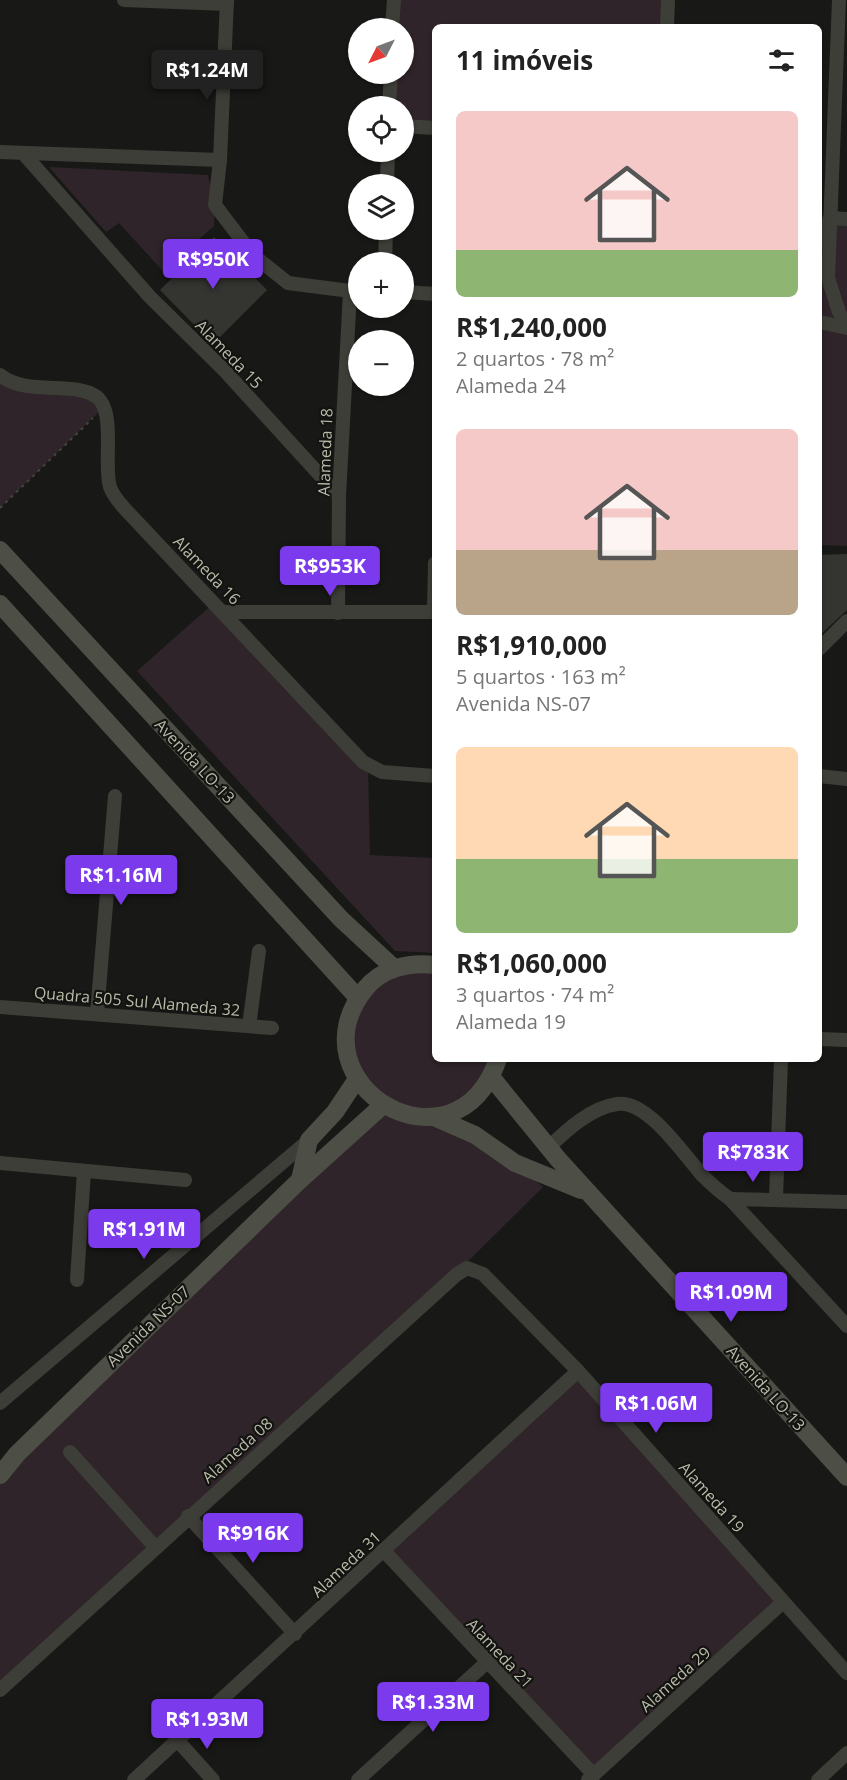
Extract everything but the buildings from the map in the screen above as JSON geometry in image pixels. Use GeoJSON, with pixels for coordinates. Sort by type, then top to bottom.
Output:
{"type":"FeatureCollection","features":[{"type":"Feature","properties":{"kind":"street"},"geometry":{"type":"LineString","coordinates":[[124,0],[227,2],[220,160],[215,205],[253,255],[288,283],[348,291]]}},
{"type":"Feature","properties":{"kind":"street"},"geometry":{"type":"LineString","coordinates":[[393,18],[394,0]]}},
{"type":"Feature","properties":{"kind":"street"},"geometry":{"type":"LineString","coordinates":[[667,24],[668,0]]}},
{"type":"Feature","properties":{"kind":"street"},"geometry":{"type":"LineString","coordinates":[[839,0],[828,278],[847,328]]}},
{"type":"Feature","properties":{"kind":"street"},"geometry":{"type":"LineString","coordinates":[[414,127],[432,128]]}},
{"type":"Feature","properties":{"kind":"street"},"geometry":{"type":"LineString","coordinates":[[822,149],[833,149]]}},
{"type":"Feature","properties":{"kind":"street"},"geometry":{"type":"LineString","coordinates":[[0,152],[220,160]]}},
{"type":"Feature","properties":{"kind":"street","name":"Alameda 15"},"geometry":{"type":"LineString","coordinates":[[23,153],[150,297],[224,370],[339,496]]}},
{"type":"Feature","properties":{"kind":"street"},"geometry":{"type":"LineString","coordinates":[[830,218],[847,219]]}},
{"type":"Feature","properties":{"kind":"street"},"geometry":{"type":"LineString","coordinates":[[822,235],[830,218]]}},
{"type":"Feature","properties":{"kind":"street"},"geometry":{"type":"LineString","coordinates":[[414,293],[432,294]]}},
{"type":"Feature","properties":{"kind":"street","name":"Alameda 18"},"geometry":{"type":"LineString","coordinates":[[338,613],[339,496],[352,318]]}},
{"type":"Feature","properties":{"kind":"street"},"geometry":{"type":"LineString","coordinates":[[822,323],[847,328]]}},
{"type":"Feature","properties":{"kind":"street"},"geometry":{"type":"LineString","coordinates":[[0,375],[20,385],[86,392],[97,398],[104,406]]}},
{"type":"Feature","properties":{"kind":"street","name":"Alameda 16"},"geometry":{"type":"LineString","coordinates":[[104,406],[108,477],[115,497],[363,762],[382,771],[432,776]]}},
{"type":"Feature","properties":{"kind":"street","name":"Avenida LO-13"},"geometry":{"type":"LineString","coordinates":[[0,550],[341,919],[394,968]]}},
{"type":"Feature","properties":{"kind":"street"},"geometry":{"type":"LineString","coordinates":[[0,604],[358,998]]}},
{"type":"Feature","properties":{"kind":"street"},"geometry":{"type":"LineString","coordinates":[[224,612],[432,611]]}},
{"type":"Feature","properties":{"kind":"street"},"geometry":{"type":"LineString","coordinates":[[822,646],[847,621]]}},
{"type":"Feature","properties":{"kind":"street"},"geometry":{"type":"LineString","coordinates":[[822,776],[847,779]]}},
{"type":"Feature","properties":{"kind":"street"},"geometry":{"type":"LineString","coordinates":[[96,1014],[115,796]]}},
{"type":"Feature","properties":{"kind":"street"},"geometry":{"type":"LineString","coordinates":[[249,1026],[259,951]]}},
{"type":"Feature","properties":{"kind":"street"},"geometry":{"type":"LineString","coordinates":[[432,965],[420,963],[394,968],[368,986],[358,998],[349,1017],[346,1039],[349,1060],[357,1079],[382,1106],[407,1116],[434,1117],[465,1106],[477,1097],[492,1078],[497,1062]]}},
{"type":"Feature","properties":{"kind":"street","name":"Quadra 505 Sul Alameda 32"},"geometry":{"type":"LineString","coordinates":[[0,1007],[272,1028]]}},
{"type":"Feature","properties":{"kind":"street"},"geometry":{"type":"LineString","coordinates":[[822,1039],[847,1040]]}},
{"type":"Feature","properties":{"kind":"street"},"geometry":{"type":"LineString","coordinates":[[776,1198],[781,1062]]}},
{"type":"Feature","properties":{"kind":"street","name":"Avenida LO-13"},"geometry":{"type":"LineString","coordinates":[[492,1078],[548,1148],[588,1193],[847,1476]]}},
{"type":"Feature","properties":{"kind":"street","name":"Avenida NS-07"},"geometry":{"type":"LineString","coordinates":[[0,1403],[309,1140],[335,1112],[357,1079]]}},
{"type":"Feature","properties":{"kind":"street"},"geometry":{"type":"LineString","coordinates":[[548,1148],[568,1128],[597,1110],[619,1103],[630,1106],[657,1122],[714,1187],[730,1199],[847,1326]]}},
{"type":"Feature","properties":{"kind":"street","name":"Avenida NS-07"},"geometry":{"type":"LineString","coordinates":[[0,1475],[16,1454],[300,1180],[382,1106]]}},
{"type":"Feature","properties":{"kind":"street","name":"Avenida LO-13"},"geometry":{"type":"LineString","coordinates":[[434,1117],[475,1135],[515,1163],[588,1193]]}},
{"type":"Feature","properties":{"kind":"street"},"geometry":{"type":"LineString","coordinates":[[300,1180],[309,1140]]}},
{"type":"Feature","properties":{"kind":"street"},"geometry":{"type":"LineString","coordinates":[[0,1163],[185,1180]]}},
{"type":"Feature","properties":{"kind":"street"},"geometry":{"type":"LineString","coordinates":[[77,1280],[84,1171]]}},
{"type":"Feature","properties":{"kind":"street"},"geometry":{"type":"LineString","coordinates":[[730,1199],[776,1198],[847,1202]]}},
{"type":"Feature","properties":{"kind":"street","name":"Alameda 19"},"geometry":{"type":"LineString","coordinates":[[444,1285],[461,1271],[476,1269],[578,1371],[847,1673]]}},
{"type":"Feature","properties":{"kind":"street","name":"Alameda 08"},"geometry":{"type":"LineString","coordinates":[[0,1690],[188,1516],[444,1285]]}},
{"type":"Feature","properties":{"kind":"street","name":"Alameda 31"},"geometry":{"type":"LineString","coordinates":[[134,1780],[578,1371]]}},
{"type":"Feature","properties":{"kind":"street"},"geometry":{"type":"LineString","coordinates":[[70,1452],[156,1548]]}},
{"type":"Feature","properties":{"kind":"street"},"geometry":{"type":"LineString","coordinates":[[188,1516],[295,1634]]}},
{"type":"Feature","properties":{"kind":"street","name":"Alameda 21"},"geometry":{"type":"LineString","coordinates":[[384,1551],[591,1778]]}},
{"type":"Feature","properties":{"kind":"street","name":"Alameda 29"},"geometry":{"type":"LineString","coordinates":[[591,1778],[783,1602]]}},
{"type":"Feature","properties":{"kind":"street"},"geometry":{"type":"LineString","coordinates":[[358,1780],[486,1663]]}},
{"type":"Feature","properties":{"kind":"street"},"geometry":{"type":"LineString","coordinates":[[178,1741],[213,1780]]}},
{"type":"Feature","properties":{"kind":"street"},"geometry":{"type":"LineString","coordinates":[[818,1780],[847,1753]]}},
{"type":"Feature","properties":{"kind":"path"},"geometry":{"type":"LineString","coordinates":[[0,508],[104,406]]}},
{"type":"Feature","properties":{"kind":"shaded area"},"geometry":{"type":"Polygon","coordinates":[[[395,0],[668,0],[667,24],[432,24],[432,128],[414,127],[414,96],[390,96],[391,84],[414,84],[414,18],[394,18],[395,0]]]}},
{"type":"Feature","properties":{"kind":"shaded area"},"geometry":{"type":"Polygon","coordinates":[[[49,167],[208,175],[215,205],[214,226],[163,271],[119,223],[106,232],[49,167]]]}},
{"type":"Feature","properties":{"kind":"shaded area"},"geometry":{"type":"Polygon","coordinates":[[[830,218],[847,219],[847,546],[822,545],[822,235],[830,218]]]}},
{"type":"Feature","properties":{"kind":"shaded area"},"geometry":{"type":"Polygon","coordinates":[[[0,375],[77,390],[104,407],[0,508],[0,375]]]}},
{"type":"Feature","properties":{"kind":"shaded area"},"geometry":{"type":"Polygon","coordinates":[[[215,602],[368,766],[370,855],[432,858],[432,953],[395,951],[137,671],[215,602]]]}},
{"type":"Feature","properties":{"kind":"shaded area"},"geometry":{"type":"Polygon","coordinates":[[[432,966],[432,1062],[497,1062],[492,1078],[435,1117],[515,1163],[543,1187],[444,1285],[0,1690],[0,1466],[382,1106],[368,1094],[347,1031],[368,986],[432,966]]]}},
{"type":"Feature","properties":{"kind":"shaded area"},"geometry":{"type":"Polygon","coordinates":[[[578,1371],[783,1602],[594,1775],[384,1551],[578,1371]]]}}]}
